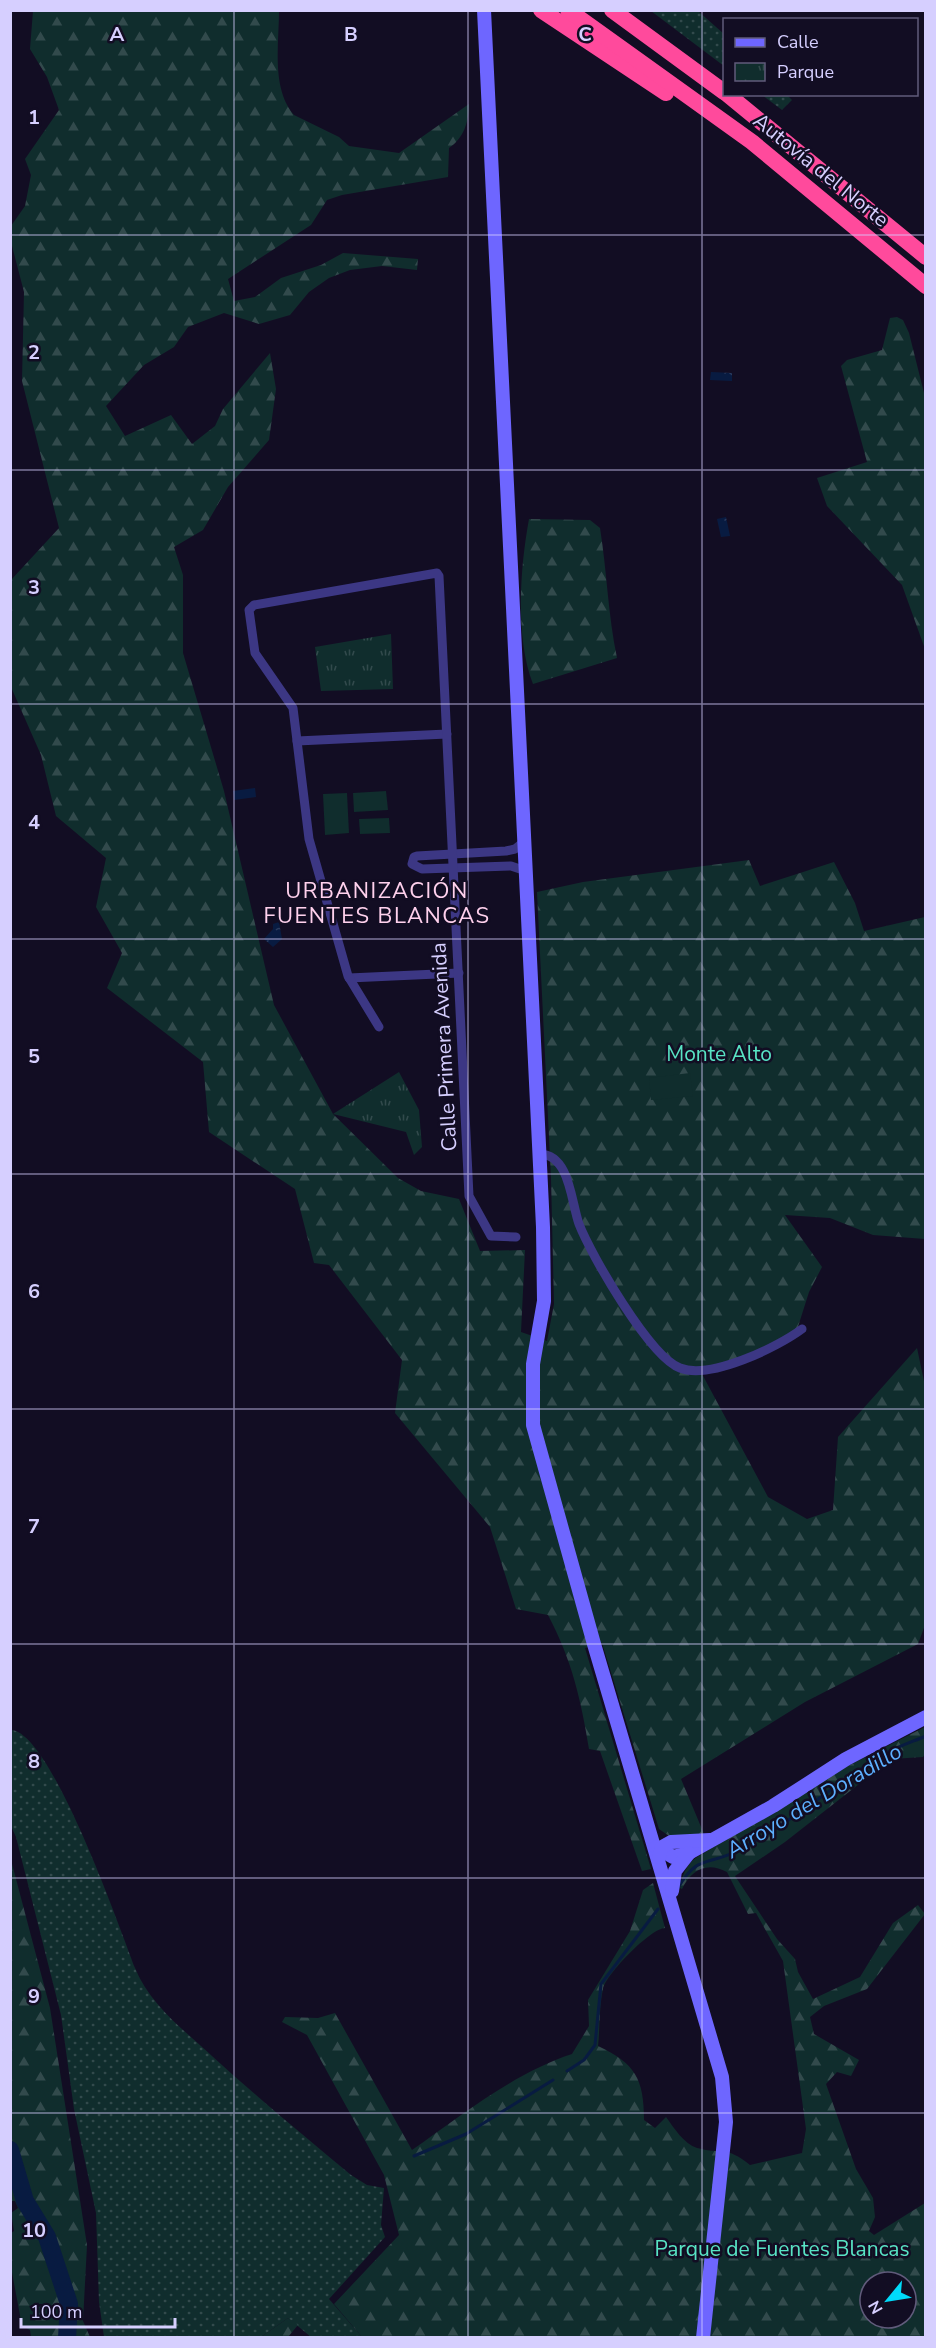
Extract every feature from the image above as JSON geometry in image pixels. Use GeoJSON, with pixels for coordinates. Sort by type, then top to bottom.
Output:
{"type":"FeatureCollection","features":[{"type":"Feature","properties":{"kind":"highway"},"geometry":{"type":"LineString","coordinates":[[541,10],[639,74],[843,217]]}},
{"type":"Feature","properties":{"kind":"highway","name":"Autovía del Norte"},"geometry":{"type":"LineString","coordinates":[[567,10],[752,142],[926,286]]}},
{"type":"Feature","properties":{"kind":"highway","name":"Autovía del Norte"},"geometry":{"type":"LineString","coordinates":[[612,10],[723,91]]}},
{"type":"Feature","properties":{"kind":"highway","name":"Autovía del Norte"},"geometry":{"type":"LineString","coordinates":[[730,96],[926,257]]}},
{"type":"Feature","properties":{"kind":"main road"},"geometry":{"type":"LineString","coordinates":[[484,10],[540,1154],[544,1301],[533,1364],[532,1415],[550,1491],[651,1831],[661,1849],[672,1899],[716,2052],[725,2092],[724,2142],[703,2337]]}},
{"type":"Feature","properties":{"kind":"main road"},"geometry":{"type":"LineString","coordinates":[[661,1849],[673,1857],[689,1853],[773,1806],[846,1759],[926,1717]]}},
{"type":"Feature","properties":{"kind":"main road"},"geometry":{"type":"LineString","coordinates":[[661,1849],[712,1840]]}},
{"type":"Feature","properties":{"kind":"main road"},"geometry":{"type":"LineString","coordinates":[[672,1899],[675,1871],[689,1853]]}},
{"type":"Feature","properties":{"kind":"street","name":"Calle Primera Avenida"},"geometry":{"type":"LineString","coordinates":[[297,741],[293,708],[255,653],[249,610],[251,606],[438,574],[469,1196],[491,1236],[516,1237]]}},
{"type":"Feature","properties":{"kind":"street"},"geometry":{"type":"LineString","coordinates":[[379,1027],[349,978],[309,839],[297,741],[447,734]]}},
{"type":"Feature","properties":{"kind":"street"},"geometry":{"type":"LineString","coordinates":[[525,841],[506,851],[417,856],[414,857],[412,864],[422,869],[511,866],[526,871]]}},
{"type":"Feature","properties":{"kind":"street"},"geometry":{"type":"LineString","coordinates":[[349,978],[459,973]]}},
{"type":"Feature","properties":{"kind":"street"},"geometry":{"type":"LineString","coordinates":[[540,1154],[553,1158],[565,1172],[572,1203],[588,1246],[645,1334],[673,1365],[698,1371],[713,1368],[777,1345],[802,1329]]}},
{"type":"Feature","properties":{"kind":"green space","name":"Monte Alto"},"geometry":{"type":"Polygon","coordinates":[[[33,11],[279,11],[279,79],[287,104],[294,115],[339,137],[349,146],[399,153],[469,104],[465,129],[449,148],[448,177],[342,195],[327,200],[311,225],[228,279],[234,301],[255,297],[281,278],[321,265],[343,253],[418,259],[417,270],[382,266],[350,270],[329,278],[309,292],[290,315],[259,324],[224,313],[188,327],[174,347],[144,365],[106,406],[125,436],[171,415],[192,444],[215,426],[223,409],[270,353],[276,389],[269,440],[228,487],[203,530],[174,547],[183,575],[183,653],[224,791],[274,1005],[333,1114],[398,1178],[421,1191],[459,1199],[480,1251],[525,1250],[521,1332],[547,1341],[554,1304],[551,1178],[537,892],[583,882],[749,860],[760,886],[834,862],[855,903],[864,931],[925,917],[925,1239],[873,1235],[830,1218],[785,1215],[822,1267],[809,1292],[796,1333],[702,1374],[768,1497],[807,1519],[833,1510],[838,1437],[917,1348],[925,1386],[925,1625],[918,1644],[805,1702],[681,1779],[704,1834],[669,1836],[659,1829],[602,1643],[585,1648],[651,1869],[642,1871],[600,1751],[589,1749],[575,1680],[548,1615],[516,1609],[490,1527],[395,1413],[402,1360],[329,1265],[314,1263],[295,1189],[209,1132],[203,1062],[107,988],[122,953],[96,907],[106,858],[56,816],[41,755],[11,687],[11,580],[59,528],[22,381],[24,292],[11,242],[11,226],[25,206],[31,175],[25,159],[59,110],[47,77],[30,49],[33,11]]]}},
{"type":"Feature","properties":{"kind":"green space"},"geometry":{"type":"Polygon","coordinates":[[[651,11],[698,11],[723,33],[723,65],[651,11]]]}},
{"type":"Feature","properties":{"kind":"green space"},"geometry":{"type":"Polygon","coordinates":[[[763,96],[788,96],[792,100],[782,110],[763,96]]]}},
{"type":"Feature","properties":{"kind":"green space"},"geometry":{"type":"Polygon","coordinates":[[[897,317],[903,320],[909,333],[925,397],[925,649],[902,585],[827,506],[817,478],[867,462],[841,366],[847,360],[882,350],[890,318],[897,317]]]}},
{"type":"Feature","properties":{"kind":"green space"},"geometry":{"type":"Polygon","coordinates":[[[529,519],[590,520],[600,528],[617,658],[533,684],[527,665],[521,624],[523,559],[529,519]]]}},
{"type":"Feature","properties":{"kind":"green space"},"geometry":{"type":"Polygon","coordinates":[[[391,634],[393,689],[321,691],[315,647],[391,634]]]}},
{"type":"Feature","properties":{"kind":"green space"},"geometry":{"type":"Polygon","coordinates":[[[386,791],[388,810],[354,812],[353,793],[386,791]]]}},
{"type":"Feature","properties":{"kind":"green space"},"geometry":{"type":"Polygon","coordinates":[[[347,793],[349,833],[325,835],[323,794],[347,793]]]}},
{"type":"Feature","properties":{"kind":"green space"},"geometry":{"type":"Polygon","coordinates":[[[389,818],[390,833],[360,834],[359,819],[389,818]]]}},
{"type":"Feature","properties":{"kind":"green space"},"geometry":{"type":"Polygon","coordinates":[[[399,1072],[419,1110],[422,1147],[414,1155],[406,1132],[333,1114],[399,1072]]]}},
{"type":"Feature","properties":{"kind":"green space"},"geometry":{"type":"Polygon","coordinates":[[[690,1073],[693,1096],[651,1100],[649,1078],[690,1073]]]}},
{"type":"Feature","properties":{"kind":"green space","name":"Parque de Fuentes Blancas"},"geometry":{"type":"Polygon","coordinates":[[[925,1727],[923,1757],[891,1759],[785,1842],[735,1876],[777,1939],[795,1959],[798,1972],[813,1999],[860,1977],[893,1923],[918,1905],[925,1914],[867,1989],[824,2006],[810,2017],[814,2034],[859,2060],[851,2076],[837,2072],[826,2084],[856,2169],[873,2198],[875,2217],[869,2231],[874,2235],[925,2203],[925,2337],[362,2337],[334,2304],[399,2235],[384,2175],[307,2035],[282,2022],[285,2017],[318,2018],[335,2013],[412,2150],[509,2083],[572,2054],[589,2026],[588,2000],[630,1931],[643,1890],[653,1883],[665,1928],[658,1930],[640,1943],[620,1963],[606,1982],[601,2003],[598,2046],[621,2059],[635,2074],[642,2094],[644,2120],[655,2128],[666,2117],[692,2146],[729,2153],[750,2165],[802,2153],[806,2129],[783,1961],[756,1913],[748,1914],[727,1872],[713,1867],[700,1869],[690,1877],[682,1889],[680,1888],[684,1872],[694,1859],[842,1769],[925,1727]]]}},
{"type":"Feature","properties":{"kind":"green space"},"geometry":{"type":"Polygon","coordinates":[[[11,1730],[27,1739],[45,1762],[64,1795],[100,1876],[135,1968],[149,1994],[179,2026],[351,2175],[367,2185],[384,2188],[381,2225],[385,2237],[329,2299],[362,2337],[311,2337],[288,2318],[261,2337],[104,2337],[99,2302],[96,2213],[74,2109],[61,2015],[16,1837],[11,1826],[11,1730]]]}},
{"type":"Feature","properties":{"kind":"green space"},"geometry":{"type":"Polygon","coordinates":[[[11,1860],[50,2008],[87,2245],[83,2321],[90,2337],[31,2337],[30,2330],[22,2326],[11,2267],[11,2233],[14,2231],[11,2213],[18,2208],[15,2201],[10,2201],[11,1860]]]}},
{"type":"Feature","properties":{"kind":"green space"},"geometry":{"type":"Polygon","coordinates":[[[288,2318],[298,2325],[288,2337],[261,2337],[288,2318]]]}},
{"type":"Feature","properties":{"kind":"water"},"geometry":{"type":"Polygon","coordinates":[[[711,372],[732,373],[732,381],[710,380],[711,372]]]}},
{"type":"Feature","properties":{"kind":"water"},"geometry":{"type":"Polygon","coordinates":[[[726,517],[730,536],[721,537],[717,519],[726,517]]]}},
{"type":"Feature","properties":{"kind":"water"},"geometry":{"type":"Polygon","coordinates":[[[255,788],[256,797],[234,800],[233,791],[255,788]]]}},
{"type":"Feature","properties":{"kind":"water"},"geometry":{"type":"Polygon","coordinates":[[[279,922],[282,939],[273,947],[264,939],[273,929],[273,924],[279,922]]]}},
{"type":"Feature","properties":{"kind":"waterway","name":"Arroyo del Doradillo"},"geometry":{"type":"LineString","coordinates":[[678,1888],[697,1865],[737,1851],[793,1817],[883,1755],[926,1736]]}},
{"type":"Feature","properties":{"kind":"waterway","name":"Arroyo del Doradillo"},"geometry":{"type":"LineString","coordinates":[[567,2071],[584,2060],[595,2045],[601,1984],[658,1909]]}},
{"type":"Feature","properties":{"kind":"waterway","name":"Arroyo del Doradillo"},"geometry":{"type":"LineString","coordinates":[[414,2156],[466,2134],[553,2080]]}},
{"type":"Feature","properties":{"kind":"waterway"},"geometry":{"type":"LineString","coordinates":[[10,2150],[25,2201],[47,2237],[69,2304],[67,2338]]}},
{"type":"Feature","properties":{"kind":"district","name":"URBANIZACIÓN FUENTES BLANCAS"},"geometry":{"type":"Point","coordinates":[377,904]}}]}
